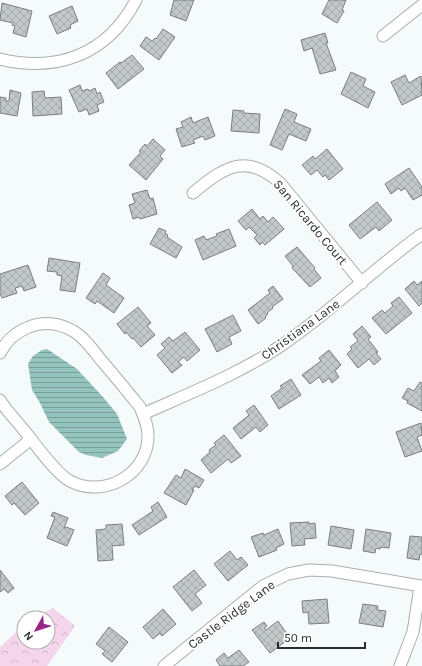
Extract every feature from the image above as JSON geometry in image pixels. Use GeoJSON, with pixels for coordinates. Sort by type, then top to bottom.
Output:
{"type":"FeatureCollection","features":[{"type":"Feature","properties":{"kind":"street"},"geometry":{"type":"LineString","coordinates":[[0,59],[14,63],[46,64],[67,60],[82,54],[100,43],[112,32],[126,16],[136,0]]}},
{"type":"Feature","properties":{"kind":"street"},"geometry":{"type":"LineString","coordinates":[[383,36],[422,5]]}},
{"type":"Feature","properties":{"kind":"street","name":"San Ricardo Court"},"geometry":{"type":"LineString","coordinates":[[193,194],[213,176],[227,169],[249,167],[264,171],[281,184],[362,283]]}},
{"type":"Feature","properties":{"kind":"street","name":"Christiana Lane"},"geometry":{"type":"LineString","coordinates":[[143,414],[231,374],[260,359],[301,332],[422,234]]}},
{"type":"Feature","properties":{"kind":"street"},"geometry":{"type":"LineString","coordinates":[[0,353],[6,343],[14,335],[33,325],[54,324],[74,331],[86,342],[140,407],[146,422],[148,437],[146,447],[140,462],[126,477],[117,483],[106,486],[90,487],[80,485],[70,481],[58,471],[0,400]]}},
{"type":"Feature","properties":{"kind":"street"},"geometry":{"type":"LineString","coordinates":[[0,464],[31,439]]}},
{"type":"Feature","properties":{"kind":"street","name":"Castle Ridge Lane"},"geometry":{"type":"LineString","coordinates":[[164,666],[263,586],[288,574],[304,570],[332,570],[421,586]]}},
{"type":"Feature","properties":{"kind":"street"},"geometry":{"type":"LineString","coordinates":[[400,666],[413,632],[421,586]]}},
{"type":"Feature","properties":{"kind":"green space"},"geometry":{"type":"Polygon","coordinates":[[[56,610],[75,626],[47,666],[0,666],[0,647],[16,632],[16,650],[56,650],[56,610]]]}},
{"type":"Feature","properties":{"kind":"water"},"geometry":{"type":"Polygon","coordinates":[[[47,349],[77,369],[117,414],[127,439],[118,451],[102,458],[86,455],[79,452],[49,422],[32,390],[28,364],[33,356],[42,350],[47,349]]]}},
{"type":"Feature","properties":{"kind":"building"},"geometry":{"type":"Polygon","coordinates":[[[174,0],[194,0],[186,21],[170,15],[174,0]]]}},
{"type":"Feature","properties":{"kind":"building"},"geometry":{"type":"Polygon","coordinates":[[[329,0],[346,0],[342,10],[344,11],[337,23],[322,14],[329,0]]]}},
{"type":"Feature","properties":{"kind":"building"},"geometry":{"type":"Polygon","coordinates":[[[2,3],[32,11],[26,37],[13,33],[15,26],[12,25],[13,23],[0,20],[2,3]]]}},
{"type":"Feature","properties":{"kind":"building"},"geometry":{"type":"Polygon","coordinates":[[[72,6],[78,21],[70,25],[71,28],[57,34],[49,16],[72,6]]]}},
{"type":"Feature","properties":{"kind":"building"},"geometry":{"type":"Polygon","coordinates":[[[163,29],[175,37],[159,60],[140,46],[146,37],[152,41],[155,38],[156,39],[163,29]]]}},
{"type":"Feature","properties":{"kind":"building"},"geometry":{"type":"Polygon","coordinates":[[[325,33],[328,43],[326,43],[336,70],[320,74],[312,48],[304,51],[301,40],[325,33]]]}},
{"type":"Feature","properties":{"kind":"building"},"geometry":{"type":"Polygon","coordinates":[[[132,55],[144,69],[118,89],[106,73],[132,55]]]}},
{"type":"Feature","properties":{"kind":"building"},"geometry":{"type":"Polygon","coordinates":[[[351,72],[366,79],[363,86],[375,92],[368,108],[341,94],[351,72]]]}},
{"type":"Feature","properties":{"kind":"building"},"geometry":{"type":"Polygon","coordinates":[[[405,75],[409,83],[421,76],[422,95],[402,105],[391,82],[405,75]]]}},
{"type":"Feature","properties":{"kind":"building"},"geometry":{"type":"Polygon","coordinates":[[[80,85],[82,91],[88,89],[89,91],[95,88],[97,94],[100,92],[104,102],[97,105],[99,111],[89,115],[87,109],[79,112],[69,90],[80,85]]]}},
{"type":"Feature","properties":{"kind":"building"},"geometry":{"type":"Polygon","coordinates":[[[10,90],[21,93],[17,116],[0,113],[0,97],[6,98],[6,101],[9,101],[10,90]]]}},
{"type":"Feature","properties":{"kind":"building"},"geometry":{"type":"Polygon","coordinates":[[[44,91],[45,98],[61,97],[62,114],[33,116],[32,92],[44,91]]]}},
{"type":"Feature","properties":{"kind":"building"},"geometry":{"type":"Polygon","coordinates":[[[285,109],[297,114],[294,122],[311,129],[306,141],[289,134],[282,150],[270,145],[285,109]]]}},
{"type":"Feature","properties":{"kind":"building"},"geometry":{"type":"Polygon","coordinates":[[[233,110],[244,111],[243,113],[260,114],[259,133],[231,131],[233,110]]]}},
{"type":"Feature","properties":{"kind":"building"},"geometry":{"type":"Polygon","coordinates":[[[191,117],[193,123],[208,117],[215,136],[205,140],[203,136],[193,140],[195,143],[182,147],[176,129],[183,127],[181,122],[191,117]]]}},
{"type":"Feature","properties":{"kind":"building"},"geometry":{"type":"Polygon","coordinates":[[[153,139],[165,150],[160,156],[163,159],[146,180],[129,165],[141,152],[139,151],[145,144],[147,146],[153,139]]]}},
{"type":"Feature","properties":{"kind":"building"},"geometry":{"type":"Polygon","coordinates":[[[327,149],[343,169],[329,180],[325,175],[323,177],[317,170],[311,175],[302,165],[313,156],[315,159],[327,149]]]}},
{"type":"Feature","properties":{"kind":"building"},"geometry":{"type":"Polygon","coordinates":[[[409,168],[422,187],[422,195],[413,200],[405,188],[401,191],[399,188],[391,194],[385,184],[409,168]]]}},
{"type":"Feature","properties":{"kind":"building"},"geometry":{"type":"Polygon","coordinates":[[[147,190],[150,199],[153,198],[157,214],[140,219],[139,217],[133,219],[129,205],[135,203],[132,194],[147,190]]]}},
{"type":"Feature","properties":{"kind":"building"},"geometry":{"type":"Polygon","coordinates":[[[377,202],[392,220],[379,231],[376,227],[360,239],[349,225],[377,202]]]}},
{"type":"Feature","properties":{"kind":"building"},"geometry":{"type":"Polygon","coordinates":[[[252,209],[260,219],[263,216],[268,222],[273,217],[284,229],[265,245],[262,242],[260,245],[254,238],[257,235],[249,227],[246,230],[238,221],[252,209]]]}},
{"type":"Feature","properties":{"kind":"building"},"geometry":{"type":"Polygon","coordinates":[[[159,228],[166,231],[165,234],[168,235],[167,237],[182,247],[176,258],[150,244],[159,228]]]}},
{"type":"Feature","properties":{"kind":"building"},"geometry":{"type":"Polygon","coordinates":[[[229,229],[236,246],[203,260],[195,240],[204,236],[206,240],[229,229]]]}},
{"type":"Feature","properties":{"kind":"building"},"geometry":{"type":"Polygon","coordinates":[[[297,247],[315,268],[314,269],[321,278],[310,287],[292,268],[293,266],[285,256],[297,247]]]}},
{"type":"Feature","properties":{"kind":"building"},"geometry":{"type":"Polygon","coordinates":[[[49,258],[80,263],[75,292],[60,290],[62,276],[57,275],[57,272],[47,271],[49,258]]]}},
{"type":"Feature","properties":{"kind":"building"},"geometry":{"type":"Polygon","coordinates":[[[28,265],[36,287],[24,291],[22,286],[15,288],[17,293],[2,298],[0,293],[0,274],[28,265]]]}},
{"type":"Feature","properties":{"kind":"building"},"geometry":{"type":"Polygon","coordinates":[[[103,273],[110,278],[106,285],[124,298],[114,313],[97,301],[95,304],[86,298],[103,273]]]}},
{"type":"Feature","properties":{"kind":"building"},"geometry":{"type":"Polygon","coordinates":[[[414,281],[417,285],[422,281],[422,303],[419,306],[405,289],[414,281]]]}},
{"type":"Feature","properties":{"kind":"building"},"geometry":{"type":"Polygon","coordinates":[[[273,286],[283,299],[272,307],[273,308],[267,313],[266,318],[258,324],[248,310],[270,293],[268,290],[273,286]]]}},
{"type":"Feature","properties":{"kind":"building"},"geometry":{"type":"Polygon","coordinates":[[[399,297],[412,313],[386,334],[372,318],[382,310],[385,313],[393,306],[391,303],[399,297]]]}},
{"type":"Feature","properties":{"kind":"building"},"geometry":{"type":"Polygon","coordinates":[[[138,307],[151,323],[147,326],[155,335],[141,347],[126,332],[125,334],[117,324],[138,307]]]}},
{"type":"Feature","properties":{"kind":"building"},"geometry":{"type":"Polygon","coordinates":[[[233,315],[241,331],[229,337],[232,344],[217,352],[205,329],[233,315]]]}},
{"type":"Feature","properties":{"kind":"building"},"geometry":{"type":"Polygon","coordinates":[[[362,326],[371,337],[368,339],[378,352],[376,353],[381,359],[374,365],[369,359],[358,368],[347,354],[352,349],[350,347],[358,341],[353,334],[362,326]]]}},
{"type":"Feature","properties":{"kind":"building"},"geometry":{"type":"Polygon","coordinates":[[[185,332],[200,350],[187,361],[184,357],[178,362],[182,365],[172,373],[157,355],[165,348],[161,344],[169,337],[173,341],[185,332]]]}},
{"type":"Feature","properties":{"kind":"building"},"geometry":{"type":"Polygon","coordinates":[[[329,350],[341,365],[335,371],[339,377],[332,383],[329,378],[323,383],[319,377],[310,384],[302,375],[321,361],[319,358],[329,350]]]}},
{"type":"Feature","properties":{"kind":"building"},"geometry":{"type":"Polygon","coordinates":[[[291,379],[301,395],[279,409],[271,396],[282,388],[280,386],[291,379]]]}},
{"type":"Feature","properties":{"kind":"building"},"geometry":{"type":"Polygon","coordinates":[[[420,382],[422,383],[422,411],[407,403],[408,401],[402,398],[408,388],[414,391],[420,382]]]}},
{"type":"Feature","properties":{"kind":"building"},"geometry":{"type":"Polygon","coordinates":[[[254,405],[268,425],[260,432],[256,427],[241,439],[233,428],[249,415],[246,411],[254,405]]]}},
{"type":"Feature","properties":{"kind":"building"},"geometry":{"type":"Polygon","coordinates":[[[421,423],[422,435],[417,437],[422,451],[405,457],[396,432],[421,423]]]}},
{"type":"Feature","properties":{"kind":"building"},"geometry":{"type":"Polygon","coordinates":[[[224,435],[241,456],[231,463],[228,459],[211,473],[201,460],[210,452],[209,450],[216,445],[214,443],[224,435]]]}},
{"type":"Feature","properties":{"kind":"building"},"geometry":{"type":"Polygon","coordinates":[[[185,469],[204,480],[199,488],[195,486],[192,490],[194,490],[186,505],[164,493],[176,475],[181,478],[185,469]]]}},
{"type":"Feature","properties":{"kind":"building"},"geometry":{"type":"Polygon","coordinates":[[[22,482],[39,503],[25,515],[14,503],[12,505],[5,496],[22,482]]]}},
{"type":"Feature","properties":{"kind":"building"},"geometry":{"type":"Polygon","coordinates":[[[158,502],[167,517],[139,535],[132,525],[153,511],[151,507],[158,502]]]}},
{"type":"Feature","properties":{"kind":"building"},"geometry":{"type":"Polygon","coordinates":[[[53,512],[68,518],[64,528],[66,527],[74,530],[67,546],[47,538],[55,517],[51,516],[53,512]]]}},
{"type":"Feature","properties":{"kind":"building"},"geometry":{"type":"Polygon","coordinates":[[[309,522],[309,524],[315,523],[316,538],[304,539],[305,545],[292,546],[290,523],[309,522]]]}},
{"type":"Feature","properties":{"kind":"building"},"geometry":{"type":"Polygon","coordinates":[[[122,524],[124,545],[112,546],[113,560],[98,561],[96,530],[106,529],[106,525],[122,524]]]}},
{"type":"Feature","properties":{"kind":"building"},"geometry":{"type":"Polygon","coordinates":[[[331,526],[354,530],[351,549],[328,545],[331,526]]]}},
{"type":"Feature","properties":{"kind":"building"},"geometry":{"type":"Polygon","coordinates":[[[278,529],[284,544],[276,548],[277,550],[259,557],[251,537],[263,533],[264,535],[278,529]]]}},
{"type":"Feature","properties":{"kind":"building"},"geometry":{"type":"Polygon","coordinates":[[[366,529],[391,533],[389,548],[376,548],[375,553],[363,551],[366,529]]]}},
{"type":"Feature","properties":{"kind":"building"},"geometry":{"type":"Polygon","coordinates":[[[410,536],[422,537],[422,554],[420,554],[419,560],[407,558],[410,536]]]}},
{"type":"Feature","properties":{"kind":"building"},"geometry":{"type":"Polygon","coordinates":[[[230,551],[237,560],[241,557],[248,565],[228,581],[214,564],[230,551]]]}},
{"type":"Feature","properties":{"kind":"building"},"geometry":{"type":"Polygon","coordinates":[[[0,570],[14,588],[8,593],[4,589],[0,592],[0,570]]]}},
{"type":"Feature","properties":{"kind":"building"},"geometry":{"type":"Polygon","coordinates":[[[194,570],[206,585],[195,594],[202,603],[192,611],[173,587],[194,570]]]}},
{"type":"Feature","properties":{"kind":"building"},"geometry":{"type":"Polygon","coordinates":[[[327,599],[329,623],[309,624],[308,612],[303,613],[302,601],[327,599]]]}},
{"type":"Feature","properties":{"kind":"building"},"geometry":{"type":"Polygon","coordinates":[[[363,604],[378,606],[377,610],[386,611],[383,627],[359,623],[363,604]]]}},
{"type":"Feature","properties":{"kind":"building"},"geometry":{"type":"Polygon","coordinates":[[[163,609],[176,624],[162,636],[160,633],[153,639],[143,627],[163,609]]]}},
{"type":"Feature","properties":{"kind":"building"},"geometry":{"type":"Polygon","coordinates":[[[278,621],[290,638],[270,653],[252,630],[264,622],[267,626],[264,628],[266,630],[278,621]]]}},
{"type":"Feature","properties":{"kind":"building"},"geometry":{"type":"Polygon","coordinates":[[[109,627],[128,642],[112,662],[102,654],[105,651],[96,644],[109,627]]]}},
{"type":"Feature","properties":{"kind":"building"},"geometry":{"type":"Polygon","coordinates":[[[239,650],[249,662],[243,666],[220,666],[216,660],[224,653],[228,658],[239,650]]]}}]}
